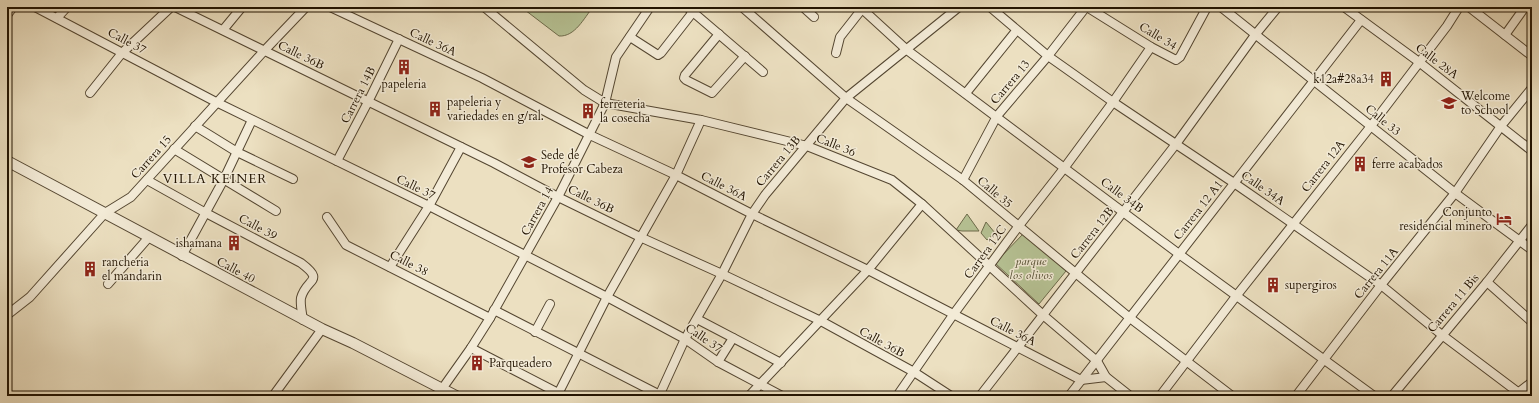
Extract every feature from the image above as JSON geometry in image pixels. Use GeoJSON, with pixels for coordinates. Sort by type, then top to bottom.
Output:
{"type":"FeatureCollection","features":[{"type":"Feature","properties":{"kind":"street"},"geometry":{"type":"LineString","coordinates":[[7,15],[14,7]]}},
{"type":"Feature","properties":{"kind":"street","name":"Calle 37"},"geometry":{"type":"LineString","coordinates":[[35,7],[216,102],[429,206],[525,257],[607,297],[685,339],[718,362],[782,396]]}},
{"type":"Feature","properties":{"kind":"street"},"geometry":{"type":"LineString","coordinates":[[57,18],[67,7]]}},
{"type":"Feature","properties":{"kind":"street"},"geometry":{"type":"LineString","coordinates":[[90,93],[122,53],[171,7]]}},
{"type":"Feature","properties":{"kind":"street"},"geometry":{"type":"LineString","coordinates":[[223,30],[242,7]]}},
{"type":"Feature","properties":{"kind":"street","name":"Carrera 15"},"geometry":{"type":"LineString","coordinates":[[7,315],[30,297],[105,213],[131,197],[216,102],[306,7]]}},
{"type":"Feature","properties":{"kind":"street","name":"Calle 36A"},"geometry":{"type":"LineString","coordinates":[[330,7],[482,78],[590,135],[676,175],[752,214],[868,270],[1081,380]]}},
{"type":"Feature","properties":{"kind":"street","name":"Calle 36"},"geometry":{"type":"LineString","coordinates":[[484,7],[584,90],[605,103],[701,120],[807,146],[892,180],[922,204],[991,265],[1043,315],[1097,361],[1106,377],[1130,396]]}},
{"type":"Feature","properties":{"kind":"street","name":"Carrera 14"},"geometry":{"type":"LineString","coordinates":[[440,392],[490,318],[558,197],[605,103],[616,57],[650,7]]}},
{"type":"Feature","properties":{"kind":"street","name":"Calle 35"},"geometry":{"type":"LineString","coordinates":[[742,7],[846,98],[963,180],[1130,318],[1232,396]]}},
{"type":"Feature","properties":{"kind":"street"},"geometry":{"type":"LineString","coordinates":[[803,7],[814,17]]}},
{"type":"Feature","properties":{"kind":"street","name":"Carrera 13B"},"geometry":{"type":"LineString","coordinates":[[660,396],[685,339],[722,274],[752,214],[765,195],[846,98],[959,7]]}},
{"type":"Feature","properties":{"kind":"street","name":"Calle 34A"},"geometry":{"type":"LineString","coordinates":[[990,7],[1048,56],[1381,285],[1516,394]]}},
{"type":"Feature","properties":{"kind":"street","name":"Calle 34"},"geometry":{"type":"LineString","coordinates":[[1087,7],[1151,47],[1176,60],[1180,57],[1208,7]]}},
{"type":"Feature","properties":{"kind":"street","name":"Carrera 13"},"geometry":{"type":"LineString","coordinates":[[963,180],[997,116],[1087,7]]}},
{"type":"Feature","properties":{"kind":"street","name":"Calle 33"},"geometry":{"type":"LineString","coordinates":[[1221,7],[1455,193],[1532,250]]}},
{"type":"Feature","properties":{"kind":"street","name":"Carrera 12B"},"geometry":{"type":"LineString","coordinates":[[980,396],[1124,212],[1176,144],[1255,35],[1278,7]]}},
{"type":"Feature","properties":{"kind":"street","name":"Calle 28A"},"geometry":{"type":"LineString","coordinates":[[1344,7],[1419,62],[1532,151]]}},
{"type":"Feature","properties":{"kind":"street","name":"Carrera 12A"},"geometry":{"type":"LineString","coordinates":[[1160,396],[1237,295],[1371,126],[1447,26],[1459,7]]}},
{"type":"Feature","properties":{"kind":"street"},"geometry":{"type":"LineString","coordinates":[[1469,7],[1532,56]]}},
{"type":"Feature","properties":{"kind":"street"},"geometry":{"type":"LineString","coordinates":[[1505,35],[1525,7]]}},
{"type":"Feature","properties":{"kind":"street","name":"Calle 36B"},"geometry":{"type":"LineString","coordinates":[[180,8],[264,51],[461,147],[558,197],[821,322],[914,372],[951,396]]}},
{"type":"Feature","properties":{"kind":"street"},"geometry":{"type":"LineString","coordinates":[[836,53],[840,37],[861,8]]}},
{"type":"Feature","properties":{"kind":"street","name":"Calle 34B"},"geometry":{"type":"LineString","coordinates":[[861,8],[907,50],[1179,254],[1374,396]]}},
{"type":"Feature","properties":{"kind":"street"},"geometry":{"type":"LineString","coordinates":[[630,36],[658,55],[690,9],[763,72]]}},
{"type":"Feature","properties":{"kind":"street","name":"Carrera 12 A1"},"geometry":{"type":"LineString","coordinates":[[1069,396],[1361,20]]}},
{"type":"Feature","properties":{"kind":"street"},"geometry":{"type":"LineString","coordinates":[[966,93],[1016,30]]}},
{"type":"Feature","properties":{"kind":"street"},"geometry":{"type":"LineString","coordinates":[[719,34],[685,75],[684,78],[686,80],[712,93],[745,56]]}},
{"type":"Feature","properties":{"kind":"street","name":"Carrera 14B"},"geometry":{"type":"LineString","coordinates":[[337,161],[399,39]]}},
{"type":"Feature","properties":{"kind":"street","name":"Carrera 12C"},"geometry":{"type":"LineString","coordinates":[[897,396],[953,315],[1018,226],[1065,167],[1151,47]]}},
{"type":"Feature","properties":{"kind":"street","name":"Carrera 11A"},"geometry":{"type":"LineString","coordinates":[[1296,396],[1323,359],[1455,193],[1502,126],[1532,88]]}},
{"type":"Feature","properties":{"kind":"street"},"geometry":{"type":"LineString","coordinates":[[182,256],[224,179],[252,120]]}},
{"type":"Feature","properties":{"kind":"street"},"geometry":{"type":"LineString","coordinates":[[471,348],[560,395],[607,297],[676,175],[701,120]]}},
{"type":"Feature","properties":{"kind":"street"},"geometry":{"type":"LineString","coordinates":[[195,126],[237,152],[293,180]]}},
{"type":"Feature","properties":{"kind":"street"},"geometry":{"type":"LineString","coordinates":[[390,267],[429,206],[461,147]]}},
{"type":"Feature","properties":{"kind":"street"},"geometry":{"type":"LineString","coordinates":[[174,149],[276,211]]}},
{"type":"Feature","properties":{"kind":"street","name":"Calle 40"},"geometry":{"type":"LineString","coordinates":[[7,161],[303,320],[353,343],[440,392],[456,396]]}},
{"type":"Feature","properties":{"kind":"street","name":"Calle 39"},"geometry":{"type":"LineString","coordinates":[[146,180],[301,263],[312,271],[314,275],[313,279],[301,299],[303,320]]}},
{"type":"Feature","properties":{"kind":"street"},"geometry":{"type":"LineString","coordinates":[[750,396],[821,322],[868,270],[922,204]]}},
{"type":"Feature","properties":{"kind":"street","name":"Calle 38"},"geometry":{"type":"LineString","coordinates":[[327,218],[346,245],[490,318]]}},
{"type":"Feature","properties":{"kind":"street","name":"Carrera 11 Bis"},"geometry":{"type":"LineString","coordinates":[[1392,396],[1487,282],[1532,225]]}},
{"type":"Feature","properties":{"kind":"street"},"geometry":{"type":"LineString","coordinates":[[108,284],[149,237]]}},
{"type":"Feature","properties":{"kind":"street"},"geometry":{"type":"LineString","coordinates":[[1487,282],[1532,322]]}},
{"type":"Feature","properties":{"kind":"street"},"geometry":{"type":"LineString","coordinates":[[535,332],[550,304]]}},
{"type":"Feature","properties":{"kind":"street"},"geometry":{"type":"LineString","coordinates":[[494,310],[660,396]]}},
{"type":"Feature","properties":{"kind":"street"},"geometry":{"type":"LineString","coordinates":[[697,319],[781,364]]}},
{"type":"Feature","properties":{"kind":"street"},"geometry":{"type":"LineString","coordinates":[[272,396],[322,329]]}},
{"type":"Feature","properties":{"kind":"street"},"geometry":{"type":"LineString","coordinates":[[718,362],[733,338]]}},
{"type":"Feature","properties":{"kind":"street"},"geometry":{"type":"LineString","coordinates":[[1081,380],[1106,377]]}},
{"type":"Feature","properties":{"kind":"street"},"geometry":{"type":"LineString","coordinates":[[1516,394],[1532,382]]}},
{"type":"Feature","properties":{"kind":"green space"},"geometry":{"type":"Polygon","coordinates":[[[521,7],[593,7],[579,26],[570,33],[559,36],[521,7]]]}},
{"type":"Feature","properties":{"kind":"green space"},"geometry":{"type":"Polygon","coordinates":[[[967,214],[979,231],[956,230],[967,214]]]}},
{"type":"Feature","properties":{"kind":"green space"},"geometry":{"type":"Polygon","coordinates":[[[986,222],[995,233],[987,240],[981,233],[986,222]]]}},
{"type":"Feature","properties":{"kind":"green space","name":"parque los olivos"},"geometry":{"type":"Polygon","coordinates":[[[1024,233],[1066,271],[1039,304],[995,263],[1024,233]]]}},
{"type":"Feature","properties":{"kind":"place","name":"papeleria"},"geometry":{"type":"Point","coordinates":[404,67]}},
{"type":"Feature","properties":{"kind":"place","name":"k12a#28a34"},"geometry":{"type":"Point","coordinates":[1386,79]}},
{"type":"Feature","properties":{"kind":"place","name":"Welcome to School"},"geometry":{"type":"Point","coordinates":[1449,103]}},
{"type":"Feature","properties":{"kind":"place","name":"papeleria y variedades en g/ral."},"geometry":{"type":"Point","coordinates":[435,109]}},
{"type":"Feature","properties":{"kind":"place","name":"ferreteria la cosecha"},"geometry":{"type":"Point","coordinates":[588,111]}},
{"type":"Feature","properties":{"kind":"place","name":"Sede de Profesor Cabeza"},"geometry":{"type":"Point","coordinates":[529,162]}},
{"type":"Feature","properties":{"kind":"place","name":"ferre acabados"},"geometry":{"type":"Point","coordinates":[1360,164]}},
{"type":"Feature","properties":{"kind":"place","name":"Conjunto residencial minero"},"geometry":{"type":"Point","coordinates":[1504,219]}},
{"type":"Feature","properties":{"kind":"place","name":"ishamana"},"geometry":{"type":"Point","coordinates":[234,243]}},
{"type":"Feature","properties":{"kind":"place","name":"rancheria el mandarin"},"geometry":{"type":"Point","coordinates":[90,269]}},
{"type":"Feature","properties":{"kind":"place","name":"supergiros"},"geometry":{"type":"Point","coordinates":[1273,285]}},
{"type":"Feature","properties":{"kind":"place","name":"Parqueadero"},"geometry":{"type":"Point","coordinates":[477,363]}},
{"type":"Feature","properties":{"kind":"district","name":"VILLA KEINER"},"geometry":{"type":"Point","coordinates":[215,179]}}]}
